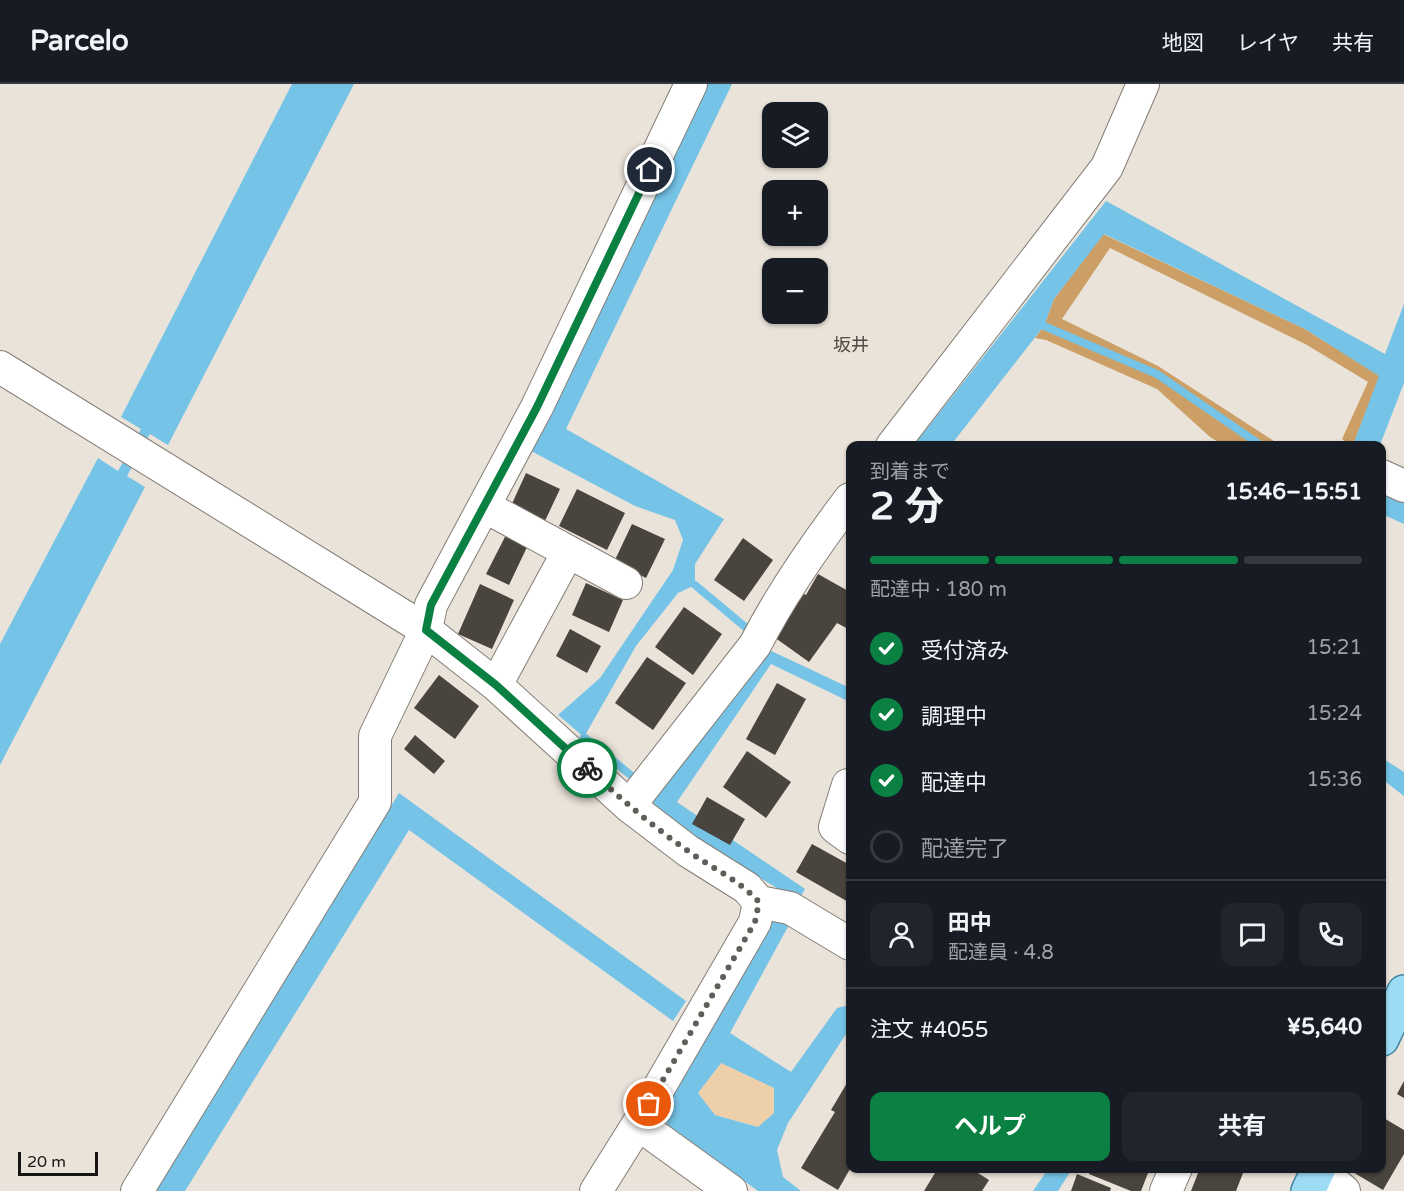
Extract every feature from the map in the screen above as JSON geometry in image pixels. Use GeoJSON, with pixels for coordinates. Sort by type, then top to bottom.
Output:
{"type":"FeatureCollection","features":[{"type":"Feature","properties":{"kind":"main road"},"geometry":{"type":"LineString","coordinates":[[1386,1030],[1404,992]]}},
{"type":"Feature","properties":{"kind":"street"},"geometry":{"type":"LineString","coordinates":[[137,1191],[375,802],[375,736],[426,630],[431,605],[537,407],[691,84]]}},
{"type":"Feature","properties":{"kind":"street"},"geometry":{"type":"LineString","coordinates":[[896,441],[1107,167],[1143,84]]}},
{"type":"Feature","properties":{"kind":"street"},"geometry":{"type":"LineString","coordinates":[[0,368],[426,630],[496,685],[630,806],[688,851],[747,888],[759,902],[790,908],[846,942]]}},
{"type":"Feature","properties":{"kind":"street"},"geometry":{"type":"LineString","coordinates":[[1386,478],[1404,486]]}},
{"type":"Feature","properties":{"kind":"street"},"geometry":{"type":"LineString","coordinates":[[630,806],[755,645],[781,600],[846,504]]}},
{"type":"Feature","properties":{"kind":"street"},"geometry":{"type":"LineString","coordinates":[[484,506],[627,583]]}},
{"type":"Feature","properties":{"kind":"street"},"geometry":{"type":"LineString","coordinates":[[496,685],[568,552]]}},
{"type":"Feature","properties":{"kind":"street"},"geometry":{"type":"LineString","coordinates":[[846,791],[835,827],[846,835]]}},
{"type":"Feature","properties":{"kind":"street"},"geometry":{"type":"LineString","coordinates":[[597,1191],[755,922],[759,902]]}},
{"type":"Feature","properties":{"kind":"street"},"geometry":{"type":"LineString","coordinates":[[638,1124],[730,1191]]}},
{"type":"Feature","properties":{"kind":"street"},"geometry":{"type":"LineString","coordinates":[[1166,1191],[1174,1173]]}},
{"type":"Feature","properties":{"kind":"street"},"geometry":{"type":"LineString","coordinates":[[1316,1174],[1344,1191]]}},
{"type":"Feature","properties":{"kind":"shaded area"},"geometry":{"type":"Polygon","coordinates":[[[1103,234],[1305,329],[1380,376],[1355,441],[1344,441],[1342,439],[1368,382],[1307,345],[1110,248],[1062,319],[1158,366],[1274,441],[1216,441],[1157,389],[1046,340],[1035,338],[1044,326],[1054,299],[1103,234]]]}},
{"type":"Feature","properties":{"kind":"shaded area"},"geometry":{"type":"Polygon","coordinates":[[[721,1063],[774,1088],[774,1113],[759,1127],[715,1115],[698,1093],[721,1063]]]}},
{"type":"Feature","properties":{"kind":"water"},"geometry":{"type":"Polygon","coordinates":[[[292,84],[354,84],[168,445],[150,434],[145,442],[136,438],[141,429],[121,417],[292,84]]]}},
{"type":"Feature","properties":{"kind":"water"},"geometry":{"type":"Polygon","coordinates":[[[707,84],[732,84],[566,429],[724,519],[695,564],[695,585],[678,593],[636,646],[584,737],[558,715],[600,678],[673,570],[683,540],[675,520],[635,506],[531,451],[707,84]]]}},
{"type":"Feature","properties":{"kind":"water"},"geometry":{"type":"Polygon","coordinates":[[[1106,201],[1385,354],[1404,304],[1404,383],[1382,441],[1355,441],[1379,376],[1305,329],[1104,234],[1054,299],[1044,326],[954,441],[917,441],[1106,201]]]}},
{"type":"Feature","properties":{"kind":"water"},"geometry":{"type":"Polygon","coordinates":[[[98,458],[118,471],[123,462],[132,467],[127,476],[145,487],[0,765],[0,644],[98,458]]]}},
{"type":"Feature","properties":{"kind":"water"},"geometry":{"type":"Polygon","coordinates":[[[1386,491],[1404,500],[1404,524],[1386,516],[1386,491]]]}},
{"type":"Feature","properties":{"kind":"water"},"geometry":{"type":"Polygon","coordinates":[[[765,648],[846,686],[846,700],[771,664],[677,802],[805,889],[798,901],[693,837],[654,804],[654,791],[765,648]]]}},
{"type":"Feature","properties":{"kind":"water"},"geometry":{"type":"Polygon","coordinates":[[[1386,761],[1404,772],[1404,796],[1386,782],[1386,761]]]}},
{"type":"Feature","properties":{"kind":"water"},"geometry":{"type":"Polygon","coordinates":[[[399,793],[686,1001],[673,1021],[409,830],[185,1191],[156,1191],[399,793]]]}},
{"type":"Feature","properties":{"kind":"water"},"geometry":{"type":"Polygon","coordinates":[[[782,917],[790,923],[730,1033],[791,1072],[837,1008],[846,1006],[846,1034],[788,1123],[777,1150],[783,1177],[801,1191],[758,1191],[668,1125],[660,1108],[768,921],[782,917]],[[721,1063],[698,1093],[715,1115],[758,1127],[774,1113],[774,1088],[721,1063]]]}},
{"type":"Feature","properties":{"kind":"water"},"geometry":{"type":"Polygon","coordinates":[[[1045,1173],[1069,1173],[1058,1191],[1033,1191],[1045,1173]]]}},
{"type":"Feature","properties":{"kind":"building"},"geometry":{"type":"Polygon","coordinates":[[[526,473],[560,489],[544,523],[510,508],[526,473]]]}},
{"type":"Feature","properties":{"kind":"building"},"geometry":{"type":"Polygon","coordinates":[[[577,489],[625,513],[607,550],[559,526],[577,489]]]}},
{"type":"Feature","properties":{"kind":"building"},"geometry":{"type":"Polygon","coordinates":[[[632,524],[665,539],[646,578],[614,562],[632,524]]]}},
{"type":"Feature","properties":{"kind":"building"},"geometry":{"type":"Polygon","coordinates":[[[506,535],[528,545],[509,585],[486,574],[506,535]]]}},
{"type":"Feature","properties":{"kind":"building"},"geometry":{"type":"Polygon","coordinates":[[[743,538],[773,560],[744,601],[714,580],[743,538]]]}},
{"type":"Feature","properties":{"kind":"building"},"geometry":{"type":"Polygon","coordinates":[[[818,574],[846,590],[846,628],[837,623],[809,662],[774,637],[804,594],[806,595],[818,574]]]}},
{"type":"Feature","properties":{"kind":"building"},"geometry":{"type":"Polygon","coordinates":[[[586,583],[623,600],[609,632],[572,615],[586,583]]]}},
{"type":"Feature","properties":{"kind":"building"},"geometry":{"type":"Polygon","coordinates":[[[480,584],[514,600],[492,649],[458,634],[480,584]]]}},
{"type":"Feature","properties":{"kind":"building"},"geometry":{"type":"Polygon","coordinates":[[[684,607],[722,634],[693,675],[655,647],[684,607]]]}},
{"type":"Feature","properties":{"kind":"building"},"geometry":{"type":"Polygon","coordinates":[[[570,629],[601,646],[587,673],[556,656],[570,629]]]}},
{"type":"Feature","properties":{"kind":"building"},"geometry":{"type":"Polygon","coordinates":[[[647,657],[686,683],[653,730],[615,703],[647,657]]]}},
{"type":"Feature","properties":{"kind":"building"},"geometry":{"type":"Polygon","coordinates":[[[439,675],[479,706],[455,739],[414,708],[439,675]]]}},
{"type":"Feature","properties":{"kind":"building"},"geometry":{"type":"Polygon","coordinates":[[[777,683],[806,699],[775,755],[746,739],[777,683]]]}},
{"type":"Feature","properties":{"kind":"building"},"geometry":{"type":"Polygon","coordinates":[[[415,735],[445,761],[434,774],[404,749],[415,735]]]}},
{"type":"Feature","properties":{"kind":"building"},"geometry":{"type":"Polygon","coordinates":[[[747,751],[791,782],[766,818],[723,787],[747,751]]]}},
{"type":"Feature","properties":{"kind":"building"},"geometry":{"type":"Polygon","coordinates":[[[707,797],[745,819],[730,845],[692,824],[707,797]]]}},
{"type":"Feature","properties":{"kind":"building"},"geometry":{"type":"Polygon","coordinates":[[[812,844],[846,863],[846,901],[796,872],[812,844]]]}},
{"type":"Feature","properties":{"kind":"building"},"geometry":{"type":"Polygon","coordinates":[[[1404,1081],[1404,1098],[1397,1094],[1404,1081]]]}},
{"type":"Feature","properties":{"kind":"building"},"geometry":{"type":"Polygon","coordinates":[[[846,1085],[848,1173],[838,1190],[801,1168],[835,1112],[831,1110],[846,1085]]]}},
{"type":"Feature","properties":{"kind":"building"},"geometry":{"type":"Polygon","coordinates":[[[1386,1119],[1404,1130],[1404,1154],[1383,1190],[1354,1173],[1386,1173],[1386,1119]]]}},
{"type":"Feature","properties":{"kind":"building"},"geometry":{"type":"Polygon","coordinates":[[[935,1173],[978,1173],[989,1180],[982,1191],[924,1191],[935,1173]]]}},
{"type":"Feature","properties":{"kind":"building"},"geometry":{"type":"Polygon","coordinates":[[[1148,1173],[1141,1191],[1131,1191],[1089,1174],[1148,1173]]]}},
{"type":"Feature","properties":{"kind":"building"},"geometry":{"type":"Polygon","coordinates":[[[1198,1173],[1243,1173],[1236,1191],[1191,1191],[1198,1173]]]}},
{"type":"Feature","properties":{"kind":"building"},"geometry":{"type":"Polygon","coordinates":[[[1077,1174],[1111,1188],[1110,1191],[1071,1191],[1077,1174]]]}},
{"type":"Feature","properties":{"kind":"waterway"},"geometry":{"type":"LineString","coordinates":[[1044,326],[1157,374],[1255,441]]}},
{"type":"Feature","properties":{"kind":"waterway"},"geometry":{"type":"LineString","coordinates":[[695,585],[750,631]]}},
{"type":"Feature","properties":{"kind":"waterway"},"geometry":{"type":"LineString","coordinates":[[584,737],[633,777]]}},
{"type":"Feature","properties":{"kind":"way so far"},"geometry":{"type":"LineString","coordinates":[[587,768],[630,806],[688,851],[747,888],[759,902],[755,922],[649,1104]]}},
{"type":"Feature","properties":{"kind":"district","name":"坂井"},"geometry":{"type":"Point","coordinates":[851,345]}},
{"type":"Feature","properties":{"kind":"route"},"geometry":{"type":"LineString","coordinates":[[587,768],[496,685],[426,630],[431,605],[537,407],[650,170]]}}]}
